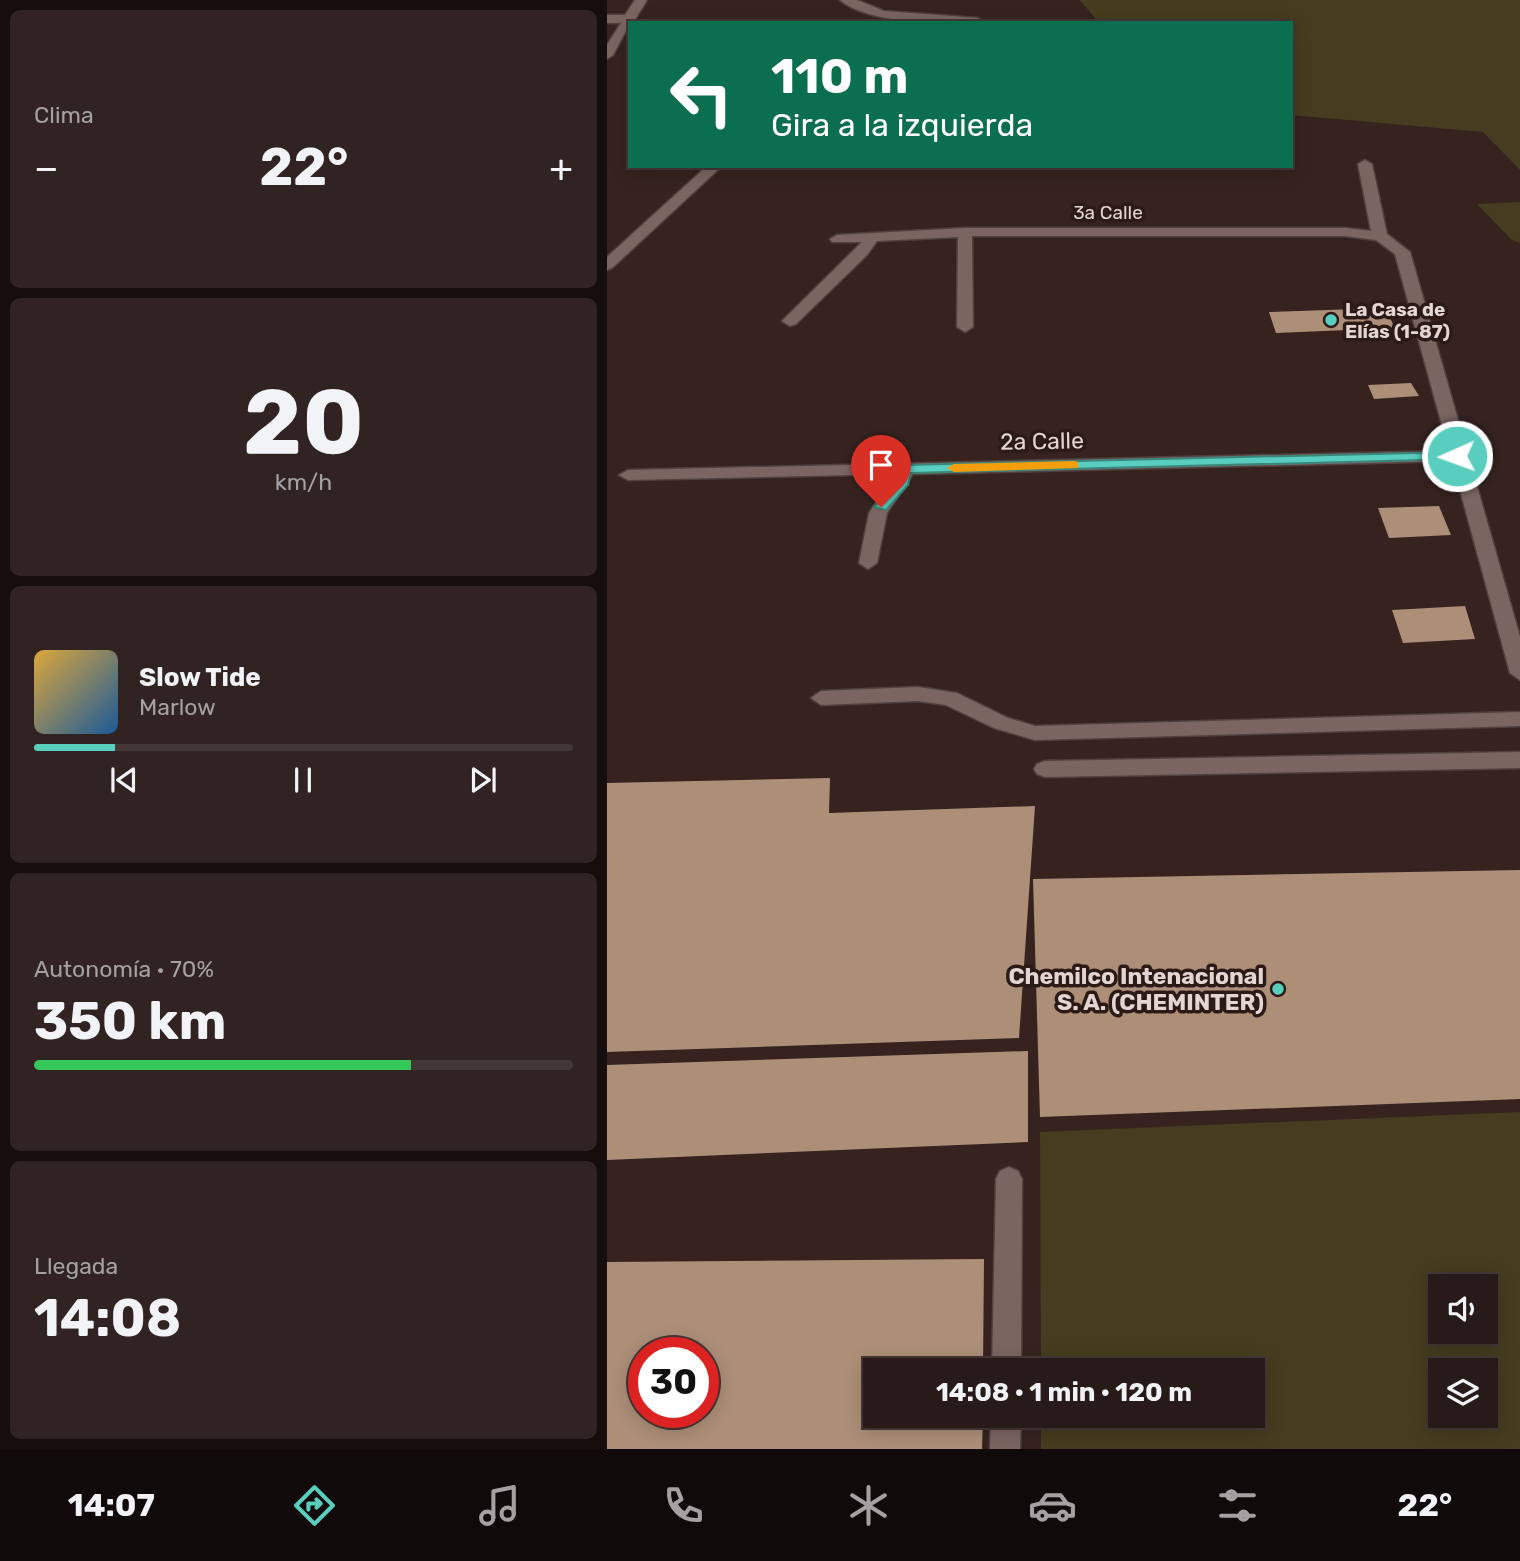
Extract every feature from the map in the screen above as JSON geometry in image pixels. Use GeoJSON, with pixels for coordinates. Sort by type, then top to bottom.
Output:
{"type":"FeatureCollection","features":[{"type":"Feature","properties":{"kind":"street"},"geometry":{"type":"LineString","coordinates":[[607,55],[641,0]]}},
{"type":"Feature","properties":{"kind":"street"},"geometry":{"type":"LineString","coordinates":[[846,0],[877,18],[953,21]]}},
{"type":"Feature","properties":{"kind":"street"},"geometry":{"type":"LineString","coordinates":[[607,19],[629,19]]}},
{"type":"Feature","properties":{"kind":"street"},"geometry":{"type":"LineString","coordinates":[[1365,164],[1380,236],[1402,252],[1520,673]]}},
{"type":"Feature","properties":{"kind":"street"},"geometry":{"type":"LineString","coordinates":[[607,265],[713,168]]}},
{"type":"Feature","properties":{"kind":"street"},"geometry":{"type":"LineString","coordinates":[[965,232],[965,327]]}},
{"type":"Feature","properties":{"kind":"street","name":"3a Calle"},"geometry":{"type":"LineString","coordinates":[[837,239],[965,232],[1345,232],[1380,236]]}},
{"type":"Feature","properties":{"kind":"street"},"geometry":{"type":"LineString","coordinates":[[790,321],[862,252],[873,237]]}},
{"type":"Feature","properties":{"kind":"street","name":"2a Calle"},"geometry":{"type":"LineString","coordinates":[[629,475],[1457,456]]}},
{"type":"Feature","properties":{"kind":"street"},"geometry":{"type":"LineString","coordinates":[[868,563],[873,525],[881,507],[902,485],[906,469]]}},
{"type":"Feature","properties":{"kind":"street"},"geometry":{"type":"LineString","coordinates":[[821,698],[918,694],[950,698],[1001,723],[1035,733],[1520,719]]}},
{"type":"Feature","properties":{"kind":"street"},"geometry":{"type":"LineString","coordinates":[[1045,769],[1520,760]]}},
{"type":"Feature","properties":{"kind":"street"},"geometry":{"type":"LineString","coordinates":[[1006,1358],[1009,1179]]}},
{"type":"Feature","properties":{"kind":"street"},"geometry":{"type":"LineString","coordinates":[[1005,1449],[1006,1428]]}},
{"type":"Feature","properties":{"kind":"shaded area"},"geometry":{"type":"Polygon","coordinates":[[[1080,0],[1520,0],[1520,170],[1483,132],[1293,115],[1293,21],[1097,21],[1080,0]]]}},
{"type":"Feature","properties":{"kind":"shaded area"},"geometry":{"type":"Polygon","coordinates":[[[1520,202],[1520,243],[1511,239],[1477,204],[1520,202]]]}},
{"type":"Feature","properties":{"kind":"shaded area"},"geometry":{"type":"Polygon","coordinates":[[[1520,1112],[1520,1449],[1041,1449],[1041,1428],[1265,1428],[1265,1358],[1041,1358],[1040,1132],[1520,1112]]]}},
{"type":"Feature","properties":{"kind":"building","name":"La Casa de Elías (1-87)"},"geometry":{"type":"Polygon","coordinates":[[[1385,308],[1395,328],[1276,333],[1269,312],[1385,308]]]}},
{"type":"Feature","properties":{"kind":"building"},"geometry":{"type":"Polygon","coordinates":[[[1411,383],[1419,396],[1374,399],[1368,385],[1411,383]]]}},
{"type":"Feature","properties":{"kind":"building"},"geometry":{"type":"Polygon","coordinates":[[[1439,506],[1451,535],[1389,538],[1378,508],[1439,506]]]}},
{"type":"Feature","properties":{"kind":"building"},"geometry":{"type":"Polygon","coordinates":[[[1465,606],[1475,639],[1403,643],[1392,610],[1465,606]]]}},
{"type":"Feature","properties":{"kind":"building"},"geometry":{"type":"Polygon","coordinates":[[[830,778],[829,813],[1035,806],[1019,1038],[607,1052],[607,783],[830,778]]]}},
{"type":"Feature","properties":{"kind":"building","name":"Chemilco Intenacional S. A. (CHEMINTER)"},"geometry":{"type":"Polygon","coordinates":[[[1520,870],[1520,1099],[1040,1117],[1033,879],[1520,870]]]}},
{"type":"Feature","properties":{"kind":"building"},"geometry":{"type":"Polygon","coordinates":[[[1028,1051],[1028,1142],[607,1160],[607,1065],[1028,1051]]]}},
{"type":"Feature","properties":{"kind":"building"},"geometry":{"type":"Polygon","coordinates":[[[984,1259],[983,1358],[863,1358],[863,1428],[983,1428],[982,1449],[607,1449],[607,1262],[984,1259]]]}},
{"type":"Feature","properties":{"kind":"slow traffic"},"geometry":{"type":"LineString","coordinates":[[954,468],[1074,465]]}},
{"type":"Feature","properties":{"kind":"place","name":"La Casa de Elías (1-87)"},"geometry":{"type":"Point","coordinates":[1331,320]}},
{"type":"Feature","properties":{"kind":"place","name":"Chemilco Intenacional S. A. (CHEMINTER)"},"geometry":{"type":"Point","coordinates":[1278,989]}},
{"type":"Feature","properties":{"kind":"route"},"geometry":{"type":"LineString","coordinates":[[881,507],[902,485],[906,469],[1457,456]]}}]}
